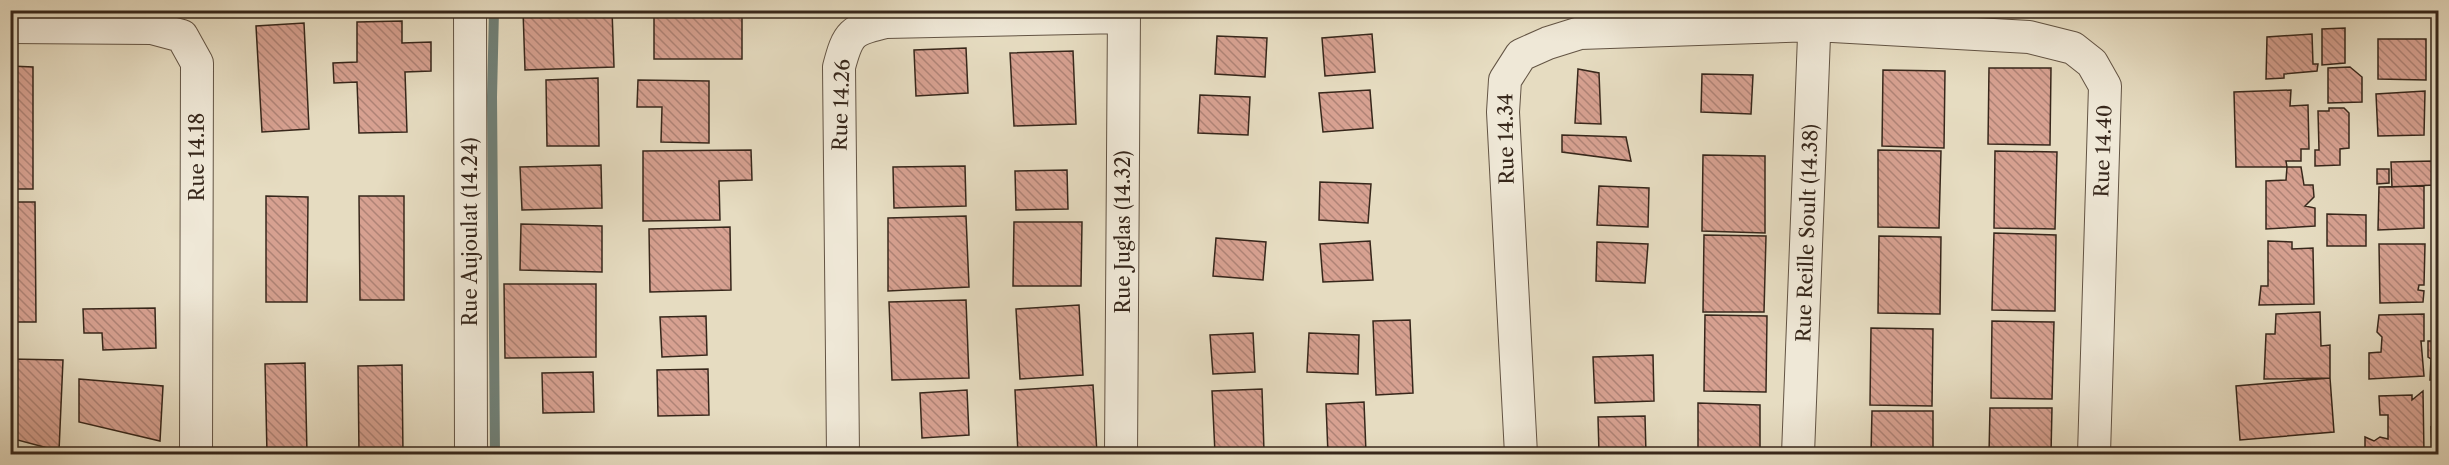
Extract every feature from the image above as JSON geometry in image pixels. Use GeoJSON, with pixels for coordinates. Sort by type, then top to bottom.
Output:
{"type":"FeatureCollection","features":[{"type":"Feature","properties":{"kind":"street","name":"Rue Aujoulat (14.24)"},"geometry":{"type":"LineString","coordinates":[[470,10],[471,454]]}},
{"type":"Feature","properties":{"kind":"street","name":"Rue 14.26"},"geometry":{"type":"LineString","coordinates":[[843,454],[839,67],[845,42],[860,28],[886,22],[1124,14]]}},
{"type":"Feature","properties":{"kind":"street","name":"Rue Juglas (14.32)"},"geometry":{"type":"LineString","coordinates":[[1121,454],[1124,14]]}},
{"type":"Feature","properties":{"kind":"street","name":"Rue 14.34"},"geometry":{"type":"LineString","coordinates":[[1521,454],[1503,112],[1505,80],[1521,55],[1548,43],[1580,33],[1815,18]]}},
{"type":"Feature","properties":{"kind":"street","name":"Rue Reille Soult (14.38)"},"geometry":{"type":"LineString","coordinates":[[1798,454],[1815,18]]}},
{"type":"Feature","properties":{"kind":"street","name":"Rue 14.40"},"geometry":{"type":"LineString","coordinates":[[1815,18],[2029,37],[2073,48],[2092,63],[2105,86],[2094,454]]}},
{"type":"Feature","properties":{"kind":"street","name":"Rue 14.18"},"geometry":{"type":"LineString","coordinates":[[10,27],[152,28],[182,36],[197,63],[196,454]]}},
{"type":"Feature","properties":{"kind":"building"},"geometry":{"type":"Polygon","coordinates":[[[523,10],[612,10],[614,67],[525,70],[523,10]]]}},
{"type":"Feature","properties":{"kind":"building"},"geometry":{"type":"Polygon","coordinates":[[[654,10],[742,10],[742,59],[654,59],[654,10]]]}},
{"type":"Feature","properties":{"kind":"building"},"geometry":{"type":"Polygon","coordinates":[[[402,21],[402,43],[431,42],[431,71],[405,72],[407,132],[359,133],[357,82],[334,83],[333,63],[357,62],[357,22],[402,21]]]}},
{"type":"Feature","properties":{"kind":"building"},"geometry":{"type":"Polygon","coordinates":[[[304,23],[309,129],[262,132],[256,26],[304,23]]]}},
{"type":"Feature","properties":{"kind":"building"},"geometry":{"type":"Polygon","coordinates":[[[2345,28],[2345,63],[2322,65],[2322,29],[2345,28]]]}},
{"type":"Feature","properties":{"kind":"building"},"geometry":{"type":"Polygon","coordinates":[[[1372,34],[1375,72],[1325,76],[1322,38],[1372,34]]]}},
{"type":"Feature","properties":{"kind":"building"},"geometry":{"type":"Polygon","coordinates":[[[2312,34],[2313,64],[2318,64],[2317,71],[2284,74],[2284,78],[2266,79],[2267,37],[2312,34]]]}},
{"type":"Feature","properties":{"kind":"building"},"geometry":{"type":"Polygon","coordinates":[[[1217,36],[1267,38],[1265,77],[1215,74],[1217,36]]]}},
{"type":"Feature","properties":{"kind":"building"},"geometry":{"type":"Polygon","coordinates":[[[2378,39],[2426,39],[2426,80],[2378,79],[2378,39]]]}},
{"type":"Feature","properties":{"kind":"building"},"geometry":{"type":"Polygon","coordinates":[[[966,48],[968,93],[916,96],[914,50],[966,48]]]}},
{"type":"Feature","properties":{"kind":"building"},"geometry":{"type":"Polygon","coordinates":[[[1073,51],[1076,124],[1014,126],[1010,53],[1073,51]]]}},
{"type":"Feature","properties":{"kind":"building"},"geometry":{"type":"Polygon","coordinates":[[[10,66],[33,67],[33,189],[10,189],[10,66]]]}},
{"type":"Feature","properties":{"kind":"building"},"geometry":{"type":"Polygon","coordinates":[[[2350,67],[2362,77],[2362,102],[2328,103],[2328,68],[2350,67]]]}},
{"type":"Feature","properties":{"kind":"building"},"geometry":{"type":"Polygon","coordinates":[[[1989,68],[2051,68],[2050,145],[1988,144],[1989,68]]]}},
{"type":"Feature","properties":{"kind":"building"},"geometry":{"type":"Polygon","coordinates":[[[1578,69],[1599,73],[1601,124],[1575,123],[1578,69]]]}},
{"type":"Feature","properties":{"kind":"building"},"geometry":{"type":"Polygon","coordinates":[[[1883,70],[1945,71],[1944,148],[1882,146],[1883,70]]]}},
{"type":"Feature","properties":{"kind":"building"},"geometry":{"type":"Polygon","coordinates":[[[1702,74],[1753,75],[1751,114],[1701,112],[1702,74]]]}},
{"type":"Feature","properties":{"kind":"building"},"geometry":{"type":"Polygon","coordinates":[[[598,78],[599,146],[547,146],[546,80],[598,78]]]}},
{"type":"Feature","properties":{"kind":"building"},"geometry":{"type":"Polygon","coordinates":[[[638,80],[709,81],[709,143],[661,142],[662,107],[637,107],[638,80]]]}},
{"type":"Feature","properties":{"kind":"building"},"geometry":{"type":"Polygon","coordinates":[[[1370,90],[1373,128],[1323,132],[1319,93],[1370,90]]]}},
{"type":"Feature","properties":{"kind":"building"},"geometry":{"type":"Polygon","coordinates":[[[2291,90],[2290,106],[2308,105],[2309,149],[2301,149],[2301,161],[2286,161],[2287,167],[2236,167],[2234,92],[2291,90]]]}},
{"type":"Feature","properties":{"kind":"building"},"geometry":{"type":"Polygon","coordinates":[[[2425,91],[2424,135],[2378,136],[2376,94],[2425,91]]]}},
{"type":"Feature","properties":{"kind":"building"},"geometry":{"type":"Polygon","coordinates":[[[1200,95],[1250,97],[1248,135],[1198,133],[1200,95]]]}},
{"type":"Feature","properties":{"kind":"building"},"geometry":{"type":"Polygon","coordinates":[[[2329,108],[2344,108],[2349,113],[2349,148],[2340,149],[2340,165],[2315,166],[2315,150],[2319,150],[2318,111],[2329,111],[2329,108]]]}},
{"type":"Feature","properties":{"kind":"building"},"geometry":{"type":"Polygon","coordinates":[[[1562,135],[1626,137],[1631,161],[1562,152],[1562,135]]]}},
{"type":"Feature","properties":{"kind":"building"},"geometry":{"type":"Polygon","coordinates":[[[751,150],[752,180],[719,181],[720,220],[643,221],[643,151],[751,150]]]}},
{"type":"Feature","properties":{"kind":"building"},"geometry":{"type":"Polygon","coordinates":[[[1878,150],[1941,151],[1939,228],[1878,227],[1878,150]]]}},
{"type":"Feature","properties":{"kind":"building"},"geometry":{"type":"Polygon","coordinates":[[[1995,151],[2057,152],[2055,229],[1994,228],[1995,151]]]}},
{"type":"Feature","properties":{"kind":"building"},"geometry":{"type":"Polygon","coordinates":[[[1703,155],[1765,156],[1765,233],[1702,231],[1703,155]]]}},
{"type":"Feature","properties":{"kind":"building"},"geometry":{"type":"Polygon","coordinates":[[[2433,161],[2434,185],[2392,187],[2391,162],[2433,161]]]}},
{"type":"Feature","properties":{"kind":"building"},"geometry":{"type":"Polygon","coordinates":[[[601,165],[602,208],[522,210],[520,167],[601,165]]]}},
{"type":"Feature","properties":{"kind":"building"},"geometry":{"type":"Polygon","coordinates":[[[965,166],[966,206],[894,208],[893,167],[965,166]]]}},
{"type":"Feature","properties":{"kind":"building"},"geometry":{"type":"Polygon","coordinates":[[[2287,167],[2301,167],[2304,185],[2313,185],[2314,197],[2305,206],[2315,208],[2315,226],[2266,229],[2266,181],[2286,180],[2287,167]]]}},
{"type":"Feature","properties":{"kind":"building"},"geometry":{"type":"Polygon","coordinates":[[[2377,169],[2389,169],[2389,183],[2377,184],[2377,169]]]}},
{"type":"Feature","properties":{"kind":"building"},"geometry":{"type":"Polygon","coordinates":[[[1067,170],[1068,209],[1016,210],[1015,171],[1067,170]]]}},
{"type":"Feature","properties":{"kind":"building"},"geometry":{"type":"Polygon","coordinates":[[[1320,182],[1371,184],[1368,223],[1319,220],[1320,182]]]}},
{"type":"Feature","properties":{"kind":"building"},"geometry":{"type":"Polygon","coordinates":[[[1599,186],[1649,188],[1648,227],[1597,225],[1599,186]]]}},
{"type":"Feature","properties":{"kind":"building"},"geometry":{"type":"Polygon","coordinates":[[[2424,186],[2424,228],[2378,230],[2379,187],[2424,186]]]}},
{"type":"Feature","properties":{"kind":"building"},"geometry":{"type":"Polygon","coordinates":[[[266,196],[308,197],[307,302],[266,302],[266,196]]]}},
{"type":"Feature","properties":{"kind":"building"},"geometry":{"type":"Polygon","coordinates":[[[359,196],[404,196],[404,300],[360,300],[359,196]]]}},
{"type":"Feature","properties":{"kind":"building"},"geometry":{"type":"Polygon","coordinates":[[[10,202],[35,202],[36,322],[10,322],[10,202]]]}},
{"type":"Feature","properties":{"kind":"building"},"geometry":{"type":"Polygon","coordinates":[[[2327,214],[2366,215],[2366,246],[2327,246],[2327,214]]]}},
{"type":"Feature","properties":{"kind":"building"},"geometry":{"type":"Polygon","coordinates":[[[966,216],[969,287],[888,291],[888,218],[966,216]]]}},
{"type":"Feature","properties":{"kind":"building"},"geometry":{"type":"Polygon","coordinates":[[[1014,222],[1082,222],[1081,286],[1013,286],[1014,222]]]}},
{"type":"Feature","properties":{"kind":"building"},"geometry":{"type":"Polygon","coordinates":[[[521,224],[602,226],[602,272],[520,270],[521,224]]]}},
{"type":"Feature","properties":{"kind":"building"},"geometry":{"type":"Polygon","coordinates":[[[730,227],[731,290],[650,292],[649,229],[730,227]]]}},
{"type":"Feature","properties":{"kind":"building"},"geometry":{"type":"Polygon","coordinates":[[[1994,233],[2056,235],[2055,311],[1992,310],[1994,233]]]}},
{"type":"Feature","properties":{"kind":"building"},"geometry":{"type":"Polygon","coordinates":[[[1704,235],[1766,236],[1764,312],[1703,312],[1704,235]]]}},
{"type":"Feature","properties":{"kind":"building"},"geometry":{"type":"Polygon","coordinates":[[[1879,236],[1941,237],[1940,314],[1878,313],[1879,236]]]}},
{"type":"Feature","properties":{"kind":"building"},"geometry":{"type":"Polygon","coordinates":[[[1216,238],[1266,242],[1263,280],[1213,276],[1216,238]]]}},
{"type":"Feature","properties":{"kind":"building"},"geometry":{"type":"Polygon","coordinates":[[[1370,241],[1373,280],[1323,282],[1320,244],[1370,241]]]}},
{"type":"Feature","properties":{"kind":"building"},"geometry":{"type":"Polygon","coordinates":[[[2268,241],[2292,242],[2292,249],[2313,248],[2314,304],[2259,305],[2261,286],[2268,286],[2268,241]]]}},
{"type":"Feature","properties":{"kind":"building"},"geometry":{"type":"Polygon","coordinates":[[[1597,242],[1648,244],[1645,283],[1596,281],[1597,242]]]}},
{"type":"Feature","properties":{"kind":"building"},"geometry":{"type":"Polygon","coordinates":[[[2379,244],[2425,244],[2424,285],[2419,285],[2418,290],[2424,291],[2423,302],[2380,303],[2379,244]]]}},
{"type":"Feature","properties":{"kind":"building"},"geometry":{"type":"Polygon","coordinates":[[[504,284],[596,284],[596,357],[505,358],[504,284]]]}},
{"type":"Feature","properties":{"kind":"building"},"geometry":{"type":"Polygon","coordinates":[[[966,300],[969,378],[892,380],[889,302],[966,300]]]}},
{"type":"Feature","properties":{"kind":"building"},"geometry":{"type":"Polygon","coordinates":[[[1079,305],[1083,375],[1020,379],[1016,309],[1079,305]]]}},
{"type":"Feature","properties":{"kind":"building"},"geometry":{"type":"Polygon","coordinates":[[[155,308],[156,348],[103,350],[102,333],[84,333],[83,309],[155,308]]]}},
{"type":"Feature","properties":{"kind":"building"},"geometry":{"type":"Polygon","coordinates":[[[2320,312],[2321,346],[2330,345],[2330,378],[2264,379],[2266,334],[2275,334],[2276,314],[2320,312]]]}},
{"type":"Feature","properties":{"kind":"building"},"geometry":{"type":"Polygon","coordinates":[[[2424,314],[2424,341],[2421,341],[2424,376],[2369,379],[2369,353],[2381,352],[2382,337],[2377,332],[2379,315],[2424,314]]]}},
{"type":"Feature","properties":{"kind":"building"},"geometry":{"type":"Polygon","coordinates":[[[1705,315],[1767,316],[1766,392],[1704,391],[1705,315]]]}},
{"type":"Feature","properties":{"kind":"building"},"geometry":{"type":"Polygon","coordinates":[[[706,316],[707,355],[662,357],[660,317],[706,316]]]}},
{"type":"Feature","properties":{"kind":"building"},"geometry":{"type":"Polygon","coordinates":[[[2433,318],[2438,318],[2438,380],[2430,380],[2431,359],[2428,357],[2428,341],[2433,341],[2433,318]]]}},
{"type":"Feature","properties":{"kind":"building"},"geometry":{"type":"Polygon","coordinates":[[[1410,320],[1413,393],[1376,395],[1373,321],[1410,320]]]}},
{"type":"Feature","properties":{"kind":"building"},"geometry":{"type":"Polygon","coordinates":[[[1992,321],[2054,322],[2052,399],[1991,398],[1992,321]]]}},
{"type":"Feature","properties":{"kind":"building"},"geometry":{"type":"Polygon","coordinates":[[[1871,328],[1933,329],[1932,406],[1870,405],[1871,328]]]}},
{"type":"Feature","properties":{"kind":"building"},"geometry":{"type":"Polygon","coordinates":[[[1253,333],[1255,372],[1213,374],[1210,335],[1253,333]]]}},
{"type":"Feature","properties":{"kind":"building"},"geometry":{"type":"Polygon","coordinates":[[[1309,333],[1359,335],[1358,374],[1307,372],[1309,333]]]}},
{"type":"Feature","properties":{"kind":"building"},"geometry":{"type":"Polygon","coordinates":[[[1653,355],[1654,401],[1595,403],[1593,357],[1653,355]]]}},
{"type":"Feature","properties":{"kind":"building"},"geometry":{"type":"Polygon","coordinates":[[[10,359],[63,360],[59,451],[10,438],[10,359]]]}},
{"type":"Feature","properties":{"kind":"building"},"geometry":{"type":"Polygon","coordinates":[[[305,363],[307,454],[267,454],[265,364],[305,363]]]}},
{"type":"Feature","properties":{"kind":"building"},"geometry":{"type":"Polygon","coordinates":[[[402,365],[403,454],[359,454],[358,366],[402,365]]]}},
{"type":"Feature","properties":{"kind":"building"},"geometry":{"type":"Polygon","coordinates":[[[708,369],[709,415],[658,416],[657,370],[708,369]]]}},
{"type":"Feature","properties":{"kind":"building"},"geometry":{"type":"Polygon","coordinates":[[[593,372],[594,412],[543,413],[542,373],[593,372]]]}},
{"type":"Feature","properties":{"kind":"building"},"geometry":{"type":"Polygon","coordinates":[[[2330,378],[2334,432],[2240,440],[2236,386],[2330,378]]]}},
{"type":"Feature","properties":{"kind":"building"},"geometry":{"type":"Polygon","coordinates":[[[79,379],[163,386],[160,441],[79,422],[79,379]]]}},
{"type":"Feature","properties":{"kind":"building"},"geometry":{"type":"Polygon","coordinates":[[[1093,385],[1097,454],[1018,454],[1015,390],[1093,385]]]}},
{"type":"Feature","properties":{"kind":"building"},"geometry":{"type":"Polygon","coordinates":[[[1262,389],[1264,451],[1215,453],[1212,391],[1262,389]]]}},
{"type":"Feature","properties":{"kind":"building"},"geometry":{"type":"Polygon","coordinates":[[[967,390],[969,435],[922,438],[920,393],[967,390]]]}},
{"type":"Feature","properties":{"kind":"building"},"geometry":{"type":"Polygon","coordinates":[[[2423,391],[2424,453],[2365,454],[2365,437],[2374,441],[2380,437],[2388,439],[2388,415],[2380,415],[2379,396],[2412,395],[2412,400],[2423,391]]]}},
{"type":"Feature","properties":{"kind":"building"},"geometry":{"type":"Polygon","coordinates":[[[1364,402],[1366,453],[1328,454],[1326,404],[1364,402]]]}},
{"type":"Feature","properties":{"kind":"building"},"geometry":{"type":"Polygon","coordinates":[[[1698,403],[1760,405],[1760,454],[1698,454],[1698,403]]]}},
{"type":"Feature","properties":{"kind":"building"},"geometry":{"type":"Polygon","coordinates":[[[1990,408],[2052,408],[2051,454],[1989,454],[1990,408]]]}},
{"type":"Feature","properties":{"kind":"building"},"geometry":{"type":"Polygon","coordinates":[[[1872,411],[1933,411],[1933,454],[1871,454],[1872,411]]]}},
{"type":"Feature","properties":{"kind":"building"},"geometry":{"type":"Polygon","coordinates":[[[1645,416],[1646,454],[1599,454],[1598,417],[1645,416]]]}},
{"type":"Feature","properties":{"kind":"building"},"geometry":{"type":"Polygon","coordinates":[[[2431,427],[2438,430],[2438,453],[2432,453],[2431,427]]]}},
{"type":"Feature","properties":{"kind":"building"},"geometry":{"type":"Polygon","coordinates":[[[760,448],[834,449],[834,454],[760,454],[760,448]]]}},
{"type":"Feature","properties":{"kind":"waterway"},"geometry":{"type":"LineString","coordinates":[[494,10],[492,97],[495,454]]}}]}
